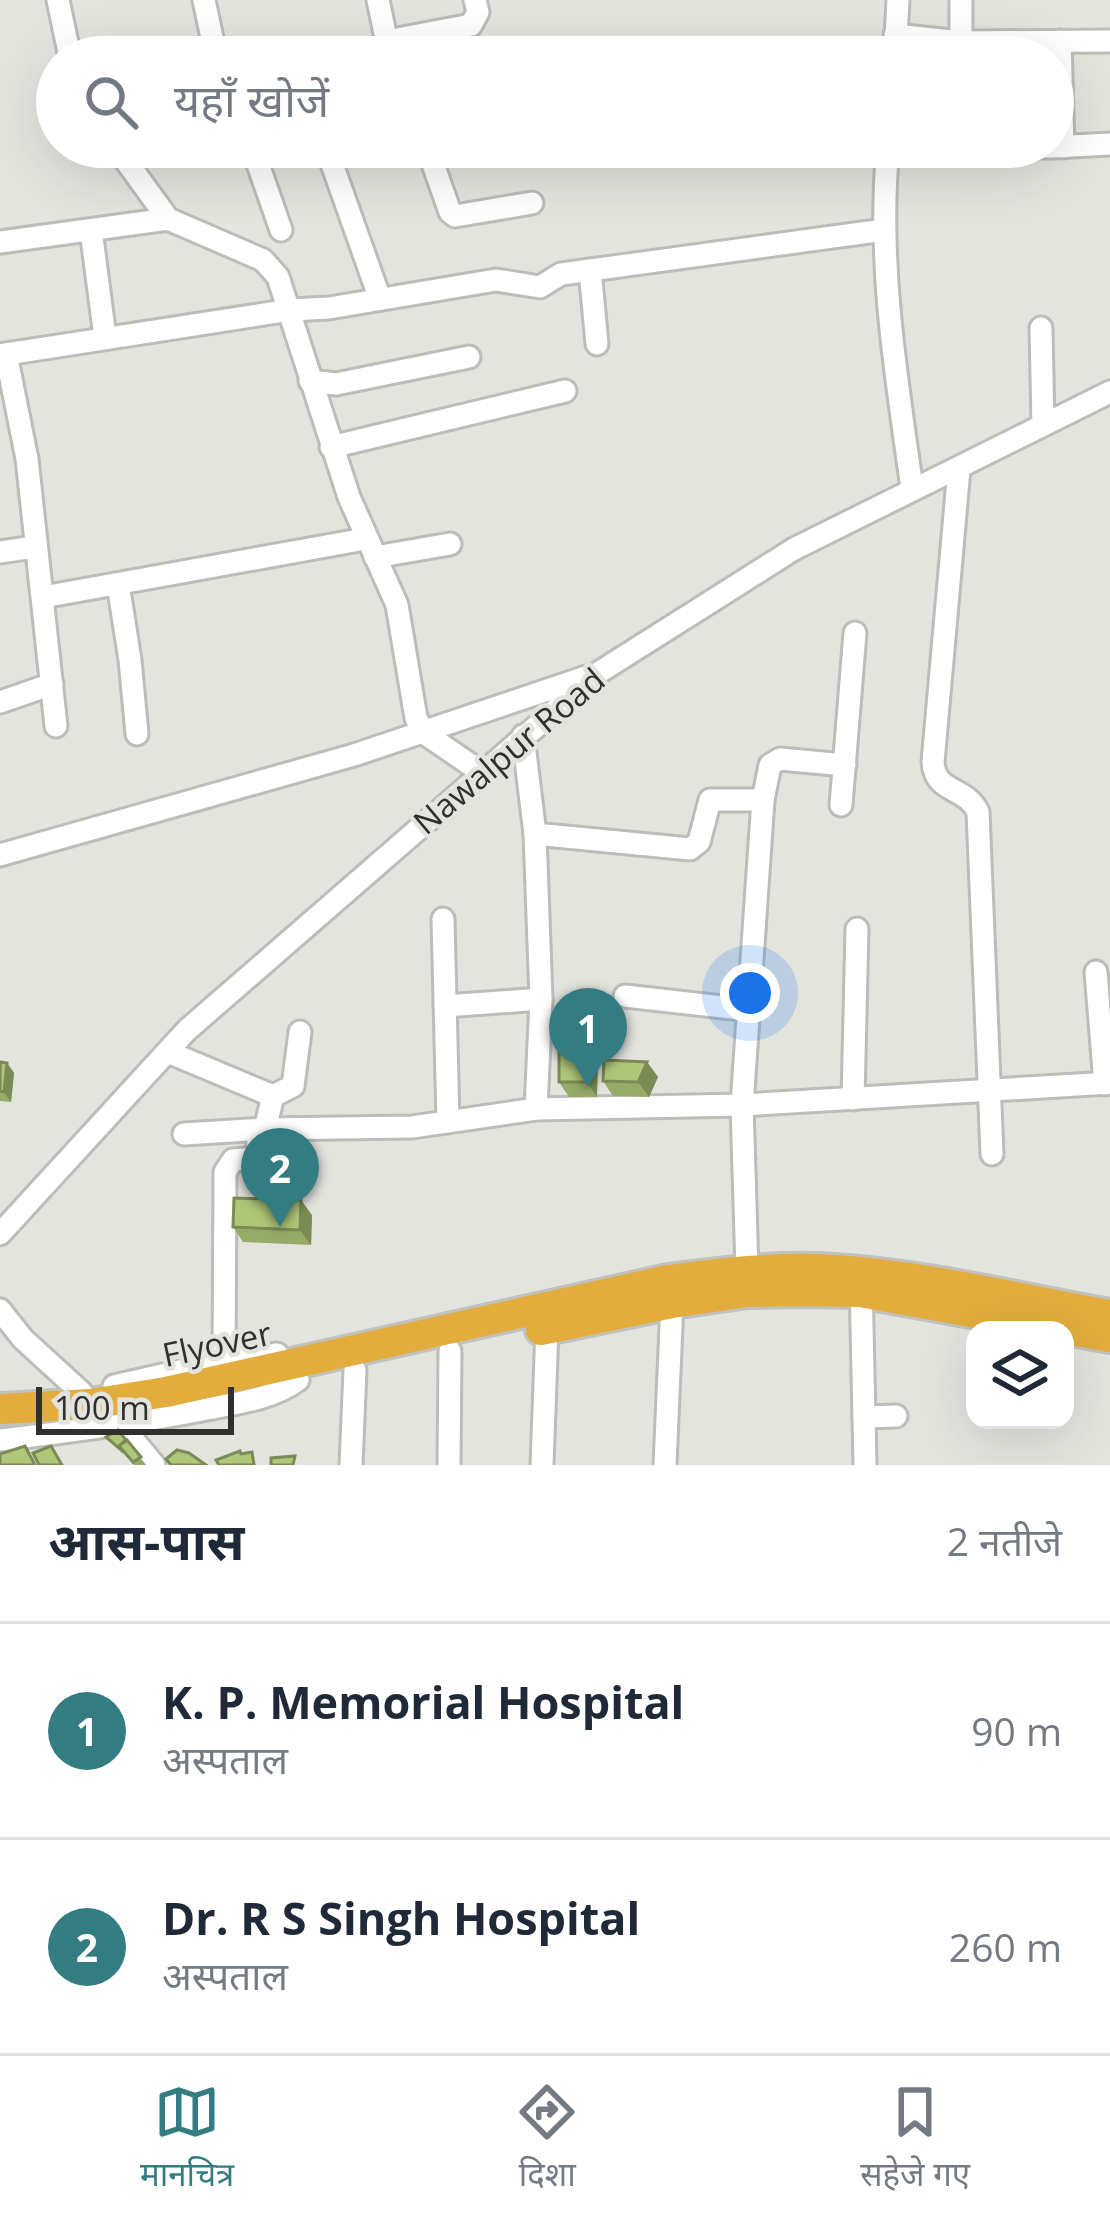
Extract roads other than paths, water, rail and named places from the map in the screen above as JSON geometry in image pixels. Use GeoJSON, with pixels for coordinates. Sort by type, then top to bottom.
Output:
{"type":"FeatureCollection","features":[{"type":"Feature","properties":{"kind":"highway"},"geometry":{"type":"LineString","coordinates":[[302,1371],[668,1280],[747,1270],[1110,1315]]}},
{"type":"Feature","properties":{"kind":"highway"},"geometry":{"type":"LineString","coordinates":[[302,1371],[355,1370],[672,1303],[861,1282],[1110,1336]]}},
{"type":"Feature","properties":{"kind":"highway","name":"Flyover"},"geometry":{"type":"LineString","coordinates":[[0,1409],[90,1404],[302,1371]]}},
{"type":"Feature","properties":{"kind":"highway","name":"Flyover"},"geometry":{"type":"LineString","coordinates":[[0,1426],[103,1419],[302,1371]]}},
{"type":"Feature","properties":{"kind":"street"},"geometry":{"type":"LineString","coordinates":[[58,0],[66,36]]}},
{"type":"Feature","properties":{"kind":"street"},"geometry":{"type":"LineString","coordinates":[[204,0],[212,36]]}},
{"type":"Feature","properties":{"kind":"street"},"geometry":{"type":"LineString","coordinates":[[378,0],[386,36]]}},
{"type":"Feature","properties":{"kind":"street"},"geometry":{"type":"LineString","coordinates":[[433,36],[471,25],[478,12],[475,0]]}},
{"type":"Feature","properties":{"kind":"street"},"geometry":{"type":"LineString","coordinates":[[896,36],[898,0]]}},
{"type":"Feature","properties":{"kind":"street"},"geometry":{"type":"LineString","coordinates":[[961,0],[961,36]]}},
{"type":"Feature","properties":{"kind":"street"},"geometry":{"type":"LineString","coordinates":[[1074,41],[1110,41]]}},
{"type":"Feature","properties":{"kind":"street"},"geometry":{"type":"LineString","coordinates":[[1074,146],[1110,144]]}},
{"type":"Feature","properties":{"kind":"street"},"geometry":{"type":"LineString","coordinates":[[131,168],[168,219],[263,260],[278,278],[332,446],[397,605],[412,704],[424,733],[481,772]]}},
{"type":"Feature","properties":{"kind":"street"},"geometry":{"type":"LineString","coordinates":[[259,168],[281,230]]}},
{"type":"Feature","properties":{"kind":"street"},"geometry":{"type":"LineString","coordinates":[[334,168],[380,298]]}},
{"type":"Feature","properties":{"kind":"street"},"geometry":{"type":"LineString","coordinates":[[434,168],[455,216],[532,203]]}},
{"type":"Feature","properties":{"kind":"street"},"geometry":{"type":"LineString","coordinates":[[887,168],[884,230],[895,365],[912,488]]}},
{"type":"Feature","properties":{"kind":"street"},"geometry":{"type":"LineString","coordinates":[[0,242],[168,219]]}},
{"type":"Feature","properties":{"kind":"street"},"geometry":{"type":"LineString","coordinates":[[91,230],[105,337]]}},
{"type":"Feature","properties":{"kind":"street"},"geometry":{"type":"LineString","coordinates":[[56,726],[26,458],[3,354],[496,280],[540,287],[561,274],[884,230]]}},
{"type":"Feature","properties":{"kind":"street"},"geometry":{"type":"LineString","coordinates":[[590,270],[597,344]]}},
{"type":"Feature","properties":{"kind":"street"},"geometry":{"type":"LineString","coordinates":[[1041,328],[1043,425]]}},
{"type":"Feature","properties":{"kind":"street"},"geometry":{"type":"LineString","coordinates":[[310,381],[336,384],[469,357]]}},
{"type":"Feature","properties":{"kind":"street"},"geometry":{"type":"LineString","coordinates":[[332,446],[565,391]]}},
{"type":"Feature","properties":{"kind":"street","name":"Nawalpur Road"},"geometry":{"type":"LineString","coordinates":[[0,1234],[187,1030],[598,673],[794,548],[1110,392]]}},
{"type":"Feature","properties":{"kind":"street"},"geometry":{"type":"LineString","coordinates":[[959,470],[933,762],[934,777],[941,787],[967,796],[978,812],[992,1154]]}},
{"type":"Feature","properties":{"kind":"street"},"geometry":{"type":"LineString","coordinates":[[43,597],[370,548],[451,544]]}},
{"type":"Feature","properties":{"kind":"street"},"geometry":{"type":"LineString","coordinates":[[0,552],[34,547]]}},
{"type":"Feature","properties":{"kind":"street"},"geometry":{"type":"LineString","coordinates":[[118,584],[136,734]]}},
{"type":"Feature","properties":{"kind":"street"},"geometry":{"type":"LineString","coordinates":[[842,805],[855,633]]}},
{"type":"Feature","properties":{"kind":"street"},"geometry":{"type":"LineString","coordinates":[[0,854],[424,733],[598,673]]}},
{"type":"Feature","properties":{"kind":"street"},"geometry":{"type":"LineString","coordinates":[[0,702],[52,684]]}},
{"type":"Feature","properties":{"kind":"street"},"geometry":{"type":"LineString","coordinates":[[523,736],[536,834],[542,1000],[536,1109]]}},
{"type":"Feature","properties":{"kind":"street"},"geometry":{"type":"LineString","coordinates":[[747,1270],[742,1105],[763,800],[773,761],[844,765]]}},
{"type":"Feature","properties":{"kind":"street"},"geometry":{"type":"LineString","coordinates":[[536,834],[690,849],[699,842],[705,804],[710,800],[763,800]]}},
{"type":"Feature","properties":{"kind":"street"},"geometry":{"type":"LineString","coordinates":[[442,919],[448,1122]]}},
{"type":"Feature","properties":{"kind":"street"},"geometry":{"type":"LineString","coordinates":[[853,1099],[857,929]]}},
{"type":"Feature","properties":{"kind":"street"},"geometry":{"type":"LineString","coordinates":[[184,1134],[412,1127],[536,1109],[989,1094],[1108,1083],[1105,1008],[1096,971]]}},
{"type":"Feature","properties":{"kind":"street"},"geometry":{"type":"LineString","coordinates":[[625,996],[749,1010]]}},
{"type":"Feature","properties":{"kind":"street"},"geometry":{"type":"LineString","coordinates":[[445,1006],[542,1000]]}},
{"type":"Feature","properties":{"kind":"street"},"geometry":{"type":"LineString","coordinates":[[168,1052],[273,1096],[293,1086],[300,1032]]}},
{"type":"Feature","properties":{"kind":"street"},"geometry":{"type":"LineString","coordinates":[[224,1361],[225,1172],[233,1160],[256,1158],[273,1096]]}},
{"type":"Feature","properties":{"kind":"street"},"geometry":{"type":"LineString","coordinates":[[861,1282],[865,1465]]}},
{"type":"Feature","properties":{"kind":"street"},"geometry":{"type":"LineString","coordinates":[[665,1465],[672,1303]]}},
{"type":"Feature","properties":{"kind":"street"},"geometry":{"type":"LineString","coordinates":[[0,1310],[23,1339],[81,1393]]}},
{"type":"Feature","properties":{"kind":"street"},"geometry":{"type":"LineString","coordinates":[[542,1465],[547,1328]]}},
{"type":"Feature","properties":{"kind":"street"},"geometry":{"type":"LineString","coordinates":[[448,1465],[450,1351]]}},
{"type":"Feature","properties":{"kind":"street"},"geometry":{"type":"LineString","coordinates":[[0,1400],[81,1393],[224,1361],[283,1354],[302,1371],[281,1393],[121,1425],[0,1440]]}},
{"type":"Feature","properties":{"kind":"street"},"geometry":{"type":"LineString","coordinates":[[351,1465],[355,1370]]}},
{"type":"Feature","properties":{"kind":"street"},"geometry":{"type":"LineString","coordinates":[[864,1417],[896,1416]]}},
{"type":"Feature","properties":{"kind":"street"},"geometry":{"type":"LineString","coordinates":[[121,1425],[154,1465]]}},
{"type":"Feature","properties":{"kind":"place","name":"K. P. Memorial Hospital"},"geometry":{"type":"Point","coordinates":[588,1087]}},
{"type":"Feature","properties":{"kind":"place","name":"Dr. R S Singh Hospital"},"geometry":{"type":"Point","coordinates":[280,1227]}}]}
